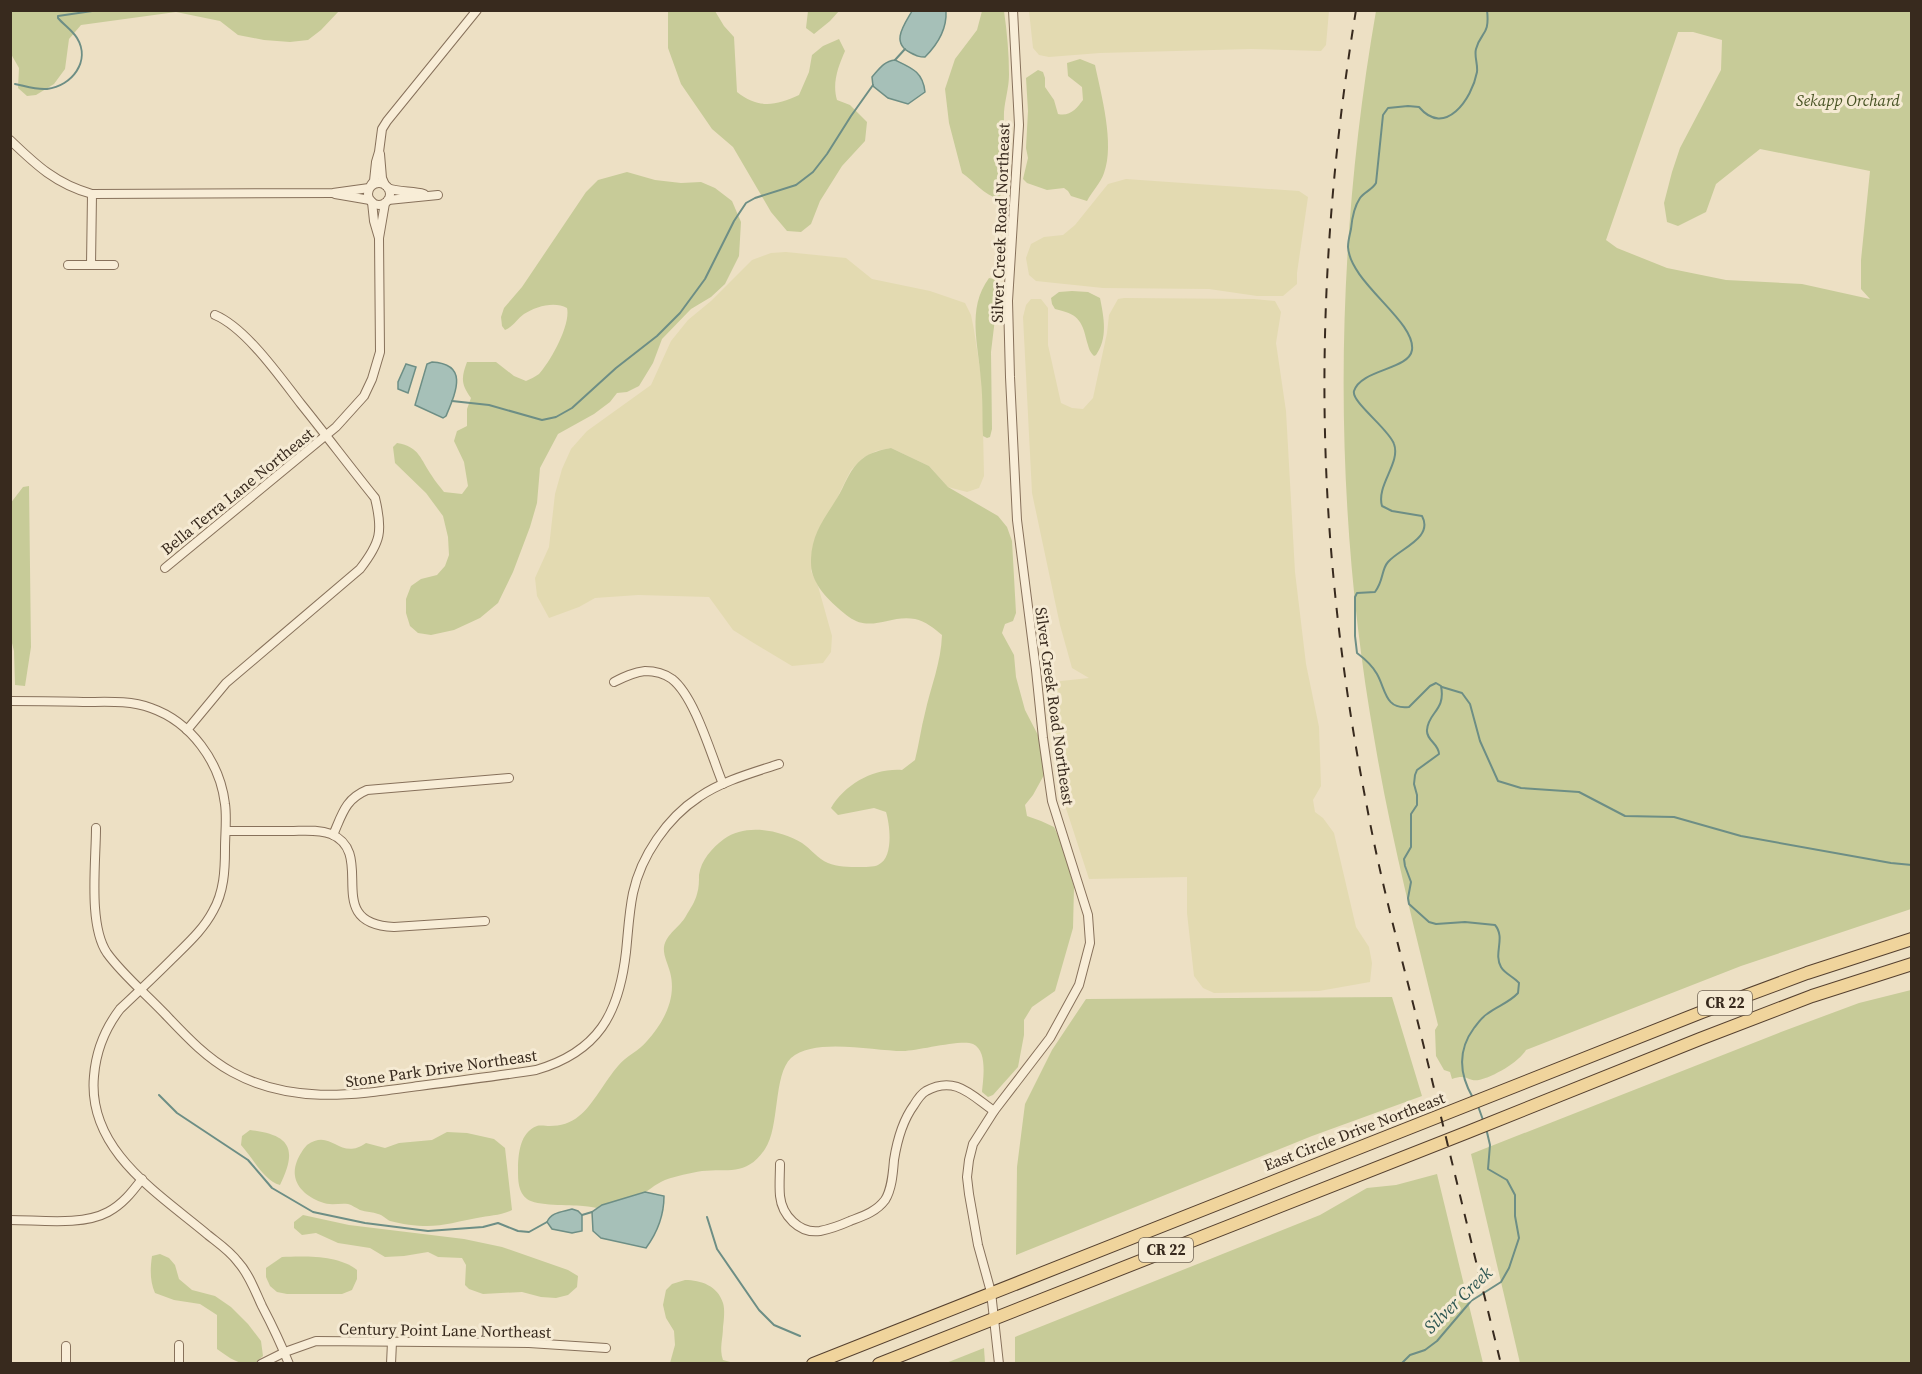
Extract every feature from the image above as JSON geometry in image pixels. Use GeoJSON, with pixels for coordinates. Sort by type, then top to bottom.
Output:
{"type":"FeatureCollection","features":[{"type":"Feature","properties":{"kind":"main road","name":"East Circle Drive Northeast"},"geometry":{"type":"LineString","coordinates":[[813,1364],[1769,987],[1911,939]]}},
{"type":"Feature","properties":{"kind":"main road","name":"CR 22"},"geometry":{"type":"LineString","coordinates":[[879,1364],[1756,1017],[1911,964]]}},
{"type":"Feature","properties":{"kind":"street"},"geometry":{"type":"LineString","coordinates":[[379,238],[368,195],[374,181],[382,129],[477,10]]}},
{"type":"Feature","properties":{"kind":"street","name":"Silver Creek Road Northeast"},"geometry":{"type":"LineString","coordinates":[[999,1364],[991,1292],[978,1245],[967,1177],[974,1144],[994,1111],[1050,1038],[1079,985],[1090,943],[1088,915],[1052,801],[1042,738],[1036,669],[1017,520],[1008,301],[1019,125],[1013,10]]}},
{"type":"Feature","properties":{"kind":"street"},"geometry":{"type":"LineString","coordinates":[[10,140],[41,170],[77,190],[92,194],[333,194],[370,187],[378,183],[392,190],[410,190],[428,195]]}},
{"type":"Feature","properties":{"kind":"street"},"geometry":{"type":"LineString","coordinates":[[379,152],[382,178],[390,195],[386,202],[379,238]]}},
{"type":"Feature","properties":{"kind":"street"},"geometry":{"type":"LineString","coordinates":[[91,265],[92,194]]}},
{"type":"Feature","properties":{"kind":"street"},"geometry":{"type":"LineString","coordinates":[[333,194],[371,201],[377,205],[438,195]]}},
{"type":"Feature","properties":{"kind":"street","name":"Bella Terra Lane Northeast"},"geometry":{"type":"LineString","coordinates":[[165,568],[336,427],[364,396],[380,352],[379,238]]}},
{"type":"Feature","properties":{"kind":"street"},"geometry":{"type":"LineString","coordinates":[[68,265],[114,265]]}},
{"type":"Feature","properties":{"kind":"street"},"geometry":{"type":"LineString","coordinates":[[187,730],[225,683],[360,569],[374,551],[379,537],[380,519],[375,498],[243,334],[225,319],[215,315]]}},
{"type":"Feature","properties":{"kind":"street"},"geometry":{"type":"LineString","coordinates":[[614,682],[634,673],[646,671],[670,677],[687,696],[723,784]]}},
{"type":"Feature","properties":{"kind":"street"},"geometry":{"type":"LineString","coordinates":[[10,701],[116,702],[141,705],[166,715],[187,730],[207,753],[219,778],[225,805],[225,872],[215,909],[198,934],[120,1010],[106,1029],[97,1056],[93,1082],[96,1110],[105,1137],[122,1160],[239,1262],[289,1364]]}},
{"type":"Feature","properties":{"kind":"street","name":"Stone Park Drive Northeast"},"geometry":{"type":"LineString","coordinates":[[96,828],[95,914],[98,934],[108,953],[141,989],[213,1061],[245,1079],[285,1092],[315,1096],[352,1095],[536,1070],[578,1051],[590,1042],[617,1001],[633,893],[647,854],[679,813],[699,796],[723,784],[779,764]]}},
{"type":"Feature","properties":{"kind":"street"},"geometry":{"type":"LineString","coordinates":[[333,835],[348,802],[355,795],[367,790],[509,778]]}},
{"type":"Feature","properties":{"kind":"street"},"geometry":{"type":"LineString","coordinates":[[225,831],[314,831],[333,835],[348,850],[352,862],[353,895],[356,908],[361,916],[370,923],[381,927],[485,921]]}},
{"type":"Feature","properties":{"kind":"street"},"geometry":{"type":"LineString","coordinates":[[780,1164],[780,1195],[787,1215],[798,1227],[818,1231],[846,1223],[873,1211],[885,1199],[892,1180],[903,1124],[912,1107],[924,1092],[941,1085],[958,1086],[994,1111]]}},
{"type":"Feature","properties":{"kind":"street"},"geometry":{"type":"LineString","coordinates":[[10,1220],[78,1220],[100,1216],[128,1197],[142,1179]]}},
{"type":"Feature","properties":{"kind":"street","name":"Century Point Lane Northeast"},"geometry":{"type":"LineString","coordinates":[[261,1364],[285,1352],[316,1341],[529,1343],[606,1348]]}},
{"type":"Feature","properties":{"kind":"street"},"geometry":{"type":"LineString","coordinates":[[391,1364],[392,1342]]}},
{"type":"Feature","properties":{"kind":"street"},"geometry":{"type":"LineString","coordinates":[[179,1345],[179,1364]]}},
{"type":"Feature","properties":{"kind":"street"},"geometry":{"type":"LineString","coordinates":[[66,1346],[66,1364]]}},
{"type":"Feature","properties":{"kind":"shaded area"},"geometry":{"type":"Polygon","coordinates":[[[1329,10],[1326,45],[1321,51],[1251,49],[1100,53],[1049,57],[1039,55],[1033,48],[1029,11],[1329,10]]]}},
{"type":"Feature","properties":{"kind":"shaded area"},"geometry":{"type":"Polygon","coordinates":[[[1126,179],[1299,191],[1308,197],[1297,284],[1283,296],[1257,296],[1209,289],[1103,288],[1036,281],[1029,275],[1026,258],[1031,244],[1044,237],[1063,235],[1075,225],[1108,184],[1126,179]]]}},
{"type":"Feature","properties":{"kind":"shaded area"},"geometry":{"type":"Polygon","coordinates":[[[786,252],[846,258],[872,279],[930,291],[965,303],[971,315],[982,382],[984,476],[979,488],[967,492],[948,487],[929,466],[891,448],[876,451],[863,458],[851,470],[839,494],[811,571],[818,586],[832,636],[831,652],[823,663],[792,666],[733,630],[709,597],[638,595],[595,598],[579,607],[549,618],[537,596],[535,578],[549,547],[555,494],[571,449],[587,431],[651,385],[671,341],[688,320],[711,301],[752,260],[771,253],[786,252]]]}},
{"type":"Feature","properties":{"kind":"shaded area"},"geometry":{"type":"Polygon","coordinates":[[[1031,299],[1041,299],[1048,308],[1048,345],[1061,403],[1072,408],[1083,409],[1093,398],[1109,315],[1118,299],[1254,299],[1275,301],[1281,312],[1276,343],[1286,411],[1295,572],[1306,664],[1319,727],[1321,786],[1313,800],[1315,812],[1323,818],[1334,833],[1356,927],[1369,947],[1372,963],[1370,982],[1319,991],[1214,993],[1203,988],[1194,976],[1187,913],[1187,877],[1089,879],[1063,799],[1053,726],[1052,682],[1089,678],[1072,668],[1060,625],[1032,493],[1023,317],[1026,305],[1031,299]]]}},
{"type":"Feature","properties":{"kind":"green space"},"geometry":{"type":"Polygon","coordinates":[[[808,10],[839,11],[814,34],[806,28],[808,10]]]}},
{"type":"Feature","properties":{"kind":"green space"},"geometry":{"type":"Polygon","coordinates":[[[10,11],[339,11],[308,40],[290,42],[238,35],[220,21],[176,12],[81,25],[69,39],[65,69],[54,84],[36,95],[27,96],[18,88],[19,68],[11,54],[10,11]]]}},
{"type":"Feature","properties":{"kind":"green space"},"geometry":{"type":"Polygon","coordinates":[[[668,11],[715,11],[734,37],[737,92],[760,103],[782,102],[799,95],[809,72],[812,55],[823,46],[839,39],[845,51],[835,81],[837,100],[850,105],[867,122],[865,141],[842,166],[820,201],[811,224],[801,232],[787,231],[771,212],[733,147],[712,129],[681,84],[668,48],[668,11]]]}},
{"type":"Feature","properties":{"kind":"green space"},"geometry":{"type":"Polygon","coordinates":[[[982,11],[1004,11],[1008,43],[1009,80],[1004,112],[1006,167],[999,199],[984,191],[962,173],[949,123],[945,89],[955,59],[977,30],[982,11]]]}},
{"type":"Feature","properties":{"kind":"green space","name":"Sekapp Orchard"},"geometry":{"type":"Polygon","coordinates":[[[1376,11],[1911,11],[1911,909],[1741,966],[1526,1050],[1523,1055],[1505,1068],[1479,1080],[1464,1077],[1452,1079],[1450,1072],[1444,1070],[1436,1056],[1435,1030],[1438,1025],[1388,814],[1361,652],[1351,561],[1345,469],[1344,377],[1346,285],[1352,193],[1362,102],[1376,11]],[[1678,32],[1606,240],[1617,248],[1667,268],[1726,280],[1802,284],[1870,299],[1861,289],[1861,260],[1870,171],[1760,149],[1716,184],[1706,212],[1678,226],[1667,222],[1664,203],[1680,148],[1721,70],[1722,40],[1693,32],[1678,32]]]}},
{"type":"Feature","properties":{"kind":"green space"},"geometry":{"type":"Polygon","coordinates":[[[1080,59],[1095,65],[1108,134],[1104,173],[1087,201],[1071,196],[1064,188],[1047,190],[1027,183],[1023,179],[1028,158],[1026,78],[1038,70],[1043,72],[1045,87],[1054,100],[1058,114],[1070,113],[1083,100],[1082,87],[1068,76],[1067,63],[1080,59]]]}},
{"type":"Feature","properties":{"kind":"green space"},"geometry":{"type":"Polygon","coordinates":[[[627,172],[655,180],[681,183],[701,182],[715,188],[732,201],[741,222],[739,256],[725,284],[711,297],[691,309],[662,339],[653,363],[639,386],[627,392],[617,393],[610,402],[594,414],[558,434],[540,468],[537,503],[530,527],[498,603],[480,618],[454,630],[431,635],[418,633],[410,626],[406,613],[406,599],[411,586],[421,579],[437,575],[445,566],[449,555],[448,537],[443,516],[426,493],[395,463],[393,447],[397,443],[410,447],[419,455],[444,492],[462,494],[468,486],[464,462],[454,441],[457,431],[467,426],[467,409],[471,398],[465,389],[463,377],[467,362],[496,362],[514,376],[526,381],[539,374],[549,361],[563,333],[567,308],[546,305],[534,309],[524,314],[505,330],[501,317],[504,308],[522,287],[586,192],[598,180],[627,172]]]}},
{"type":"Feature","properties":{"kind":"green space"},"geometry":{"type":"Polygon","coordinates":[[[989,278],[995,279],[999,285],[991,352],[992,429],[990,437],[987,438],[983,436],[976,315],[982,290],[989,278]]]}},
{"type":"Feature","properties":{"kind":"green space"},"geometry":{"type":"Polygon","coordinates":[[[1059,292],[1088,292],[1100,298],[1104,335],[1100,348],[1094,356],[1077,319],[1069,313],[1055,309],[1052,304],[1051,298],[1059,292]]]}},
{"type":"Feature","properties":{"kind":"green space"},"geometry":{"type":"Polygon","coordinates":[[[891,448],[929,466],[948,487],[998,516],[1007,527],[1012,541],[1016,613],[1013,621],[1005,624],[1002,633],[1014,655],[1016,677],[1025,710],[1040,739],[1044,775],[1025,805],[1027,816],[1054,827],[1062,844],[1074,887],[1073,928],[1055,991],[1032,1007],[1024,1020],[1024,1035],[1018,1067],[993,1095],[988,1097],[982,1092],[983,1059],[978,1048],[973,1044],[959,1043],[903,1051],[845,1047],[814,1048],[791,1058],[785,1066],[781,1076],[770,1139],[765,1149],[751,1164],[736,1169],[702,1171],[669,1179],[635,1199],[608,1208],[531,1201],[522,1193],[518,1182],[519,1157],[524,1138],[531,1129],[537,1126],[561,1125],[572,1121],[584,1112],[618,1066],[644,1045],[659,1026],[664,1018],[672,991],[670,972],[664,953],[665,942],[694,903],[702,864],[715,846],[742,831],[763,830],[793,838],[824,861],[835,865],[874,866],[887,856],[890,841],[886,812],[874,808],[838,815],[831,808],[844,792],[861,779],[881,772],[902,770],[915,760],[938,665],[942,635],[926,623],[915,619],[865,623],[849,617],[832,603],[818,586],[812,572],[811,559],[817,532],[854,467],[869,455],[891,448]]]}},
{"type":"Feature","properties":{"kind":"green space"},"geometry":{"type":"Polygon","coordinates":[[[29,486],[31,647],[25,686],[15,685],[14,651],[11,639],[10,504],[23,487],[29,486]]]}},
{"type":"Feature","properties":{"kind":"green space"},"geometry":{"type":"Polygon","coordinates":[[[1911,990],[1911,1363],[1520,1363],[1471,1154],[1781,1032],[1859,1003],[1911,990]]]}},
{"type":"Feature","properties":{"kind":"green space"},"geometry":{"type":"Polygon","coordinates":[[[1392,997],[1422,1096],[1312,1136],[1016,1255],[1017,1167],[1025,1104],[1052,1050],[1086,999],[1392,997]]]}},
{"type":"Feature","properties":{"kind":"green space"},"geometry":{"type":"Polygon","coordinates":[[[250,1130],[274,1136],[287,1146],[289,1162],[280,1185],[264,1174],[241,1145],[242,1136],[250,1130]]]}},
{"type":"Feature","properties":{"kind":"green space"},"geometry":{"type":"Polygon","coordinates":[[[447,1132],[467,1133],[494,1139],[505,1148],[512,1210],[440,1225],[409,1225],[390,1221],[380,1215],[348,1204],[321,1202],[303,1191],[296,1181],[295,1168],[298,1159],[307,1145],[316,1141],[330,1141],[349,1149],[366,1143],[385,1148],[399,1143],[432,1140],[447,1132]]]}},
{"type":"Feature","properties":{"kind":"green space"},"geometry":{"type":"Polygon","coordinates":[[[1437,1174],[1483,1363],[1015,1363],[1015,1337],[1320,1215],[1367,1188],[1396,1185],[1437,1174]]]}},
{"type":"Feature","properties":{"kind":"green space"},"geometry":{"type":"Polygon","coordinates":[[[303,1215],[349,1225],[464,1239],[502,1247],[568,1270],[578,1276],[577,1287],[568,1295],[556,1298],[522,1292],[483,1294],[465,1285],[466,1265],[462,1258],[438,1257],[428,1252],[385,1257],[370,1248],[338,1243],[316,1233],[302,1235],[294,1228],[294,1222],[303,1215]]]}},
{"type":"Feature","properties":{"kind":"green space"},"geometry":{"type":"Polygon","coordinates":[[[160,1254],[169,1258],[175,1265],[179,1279],[192,1290],[215,1296],[231,1307],[261,1341],[263,1356],[254,1364],[230,1358],[217,1349],[217,1315],[200,1304],[174,1300],[155,1293],[151,1275],[152,1256],[160,1254]]]}},
{"type":"Feature","properties":{"kind":"green space"},"geometry":{"type":"Polygon","coordinates":[[[282,1257],[331,1259],[350,1265],[357,1270],[357,1279],[352,1290],[342,1294],[277,1292],[270,1286],[266,1277],[266,1268],[282,1257]]]}},
{"type":"Feature","properties":{"kind":"green space"},"geometry":{"type":"Polygon","coordinates":[[[685,1280],[708,1285],[721,1297],[724,1305],[722,1356],[723,1360],[734,1363],[670,1363],[675,1345],[674,1331],[666,1318],[663,1305],[666,1290],[672,1284],[685,1280]]]}},
{"type":"Feature","properties":{"kind":"green space"},"geometry":{"type":"Polygon","coordinates":[[[984,1348],[985,1363],[946,1363],[984,1348]]]}},
{"type":"Feature","properties":{"kind":"water"},"geometry":{"type":"Polygon","coordinates":[[[912,11],[946,11],[941,36],[925,57],[911,53],[901,44],[901,34],[912,11]]]}},
{"type":"Feature","properties":{"kind":"water"},"geometry":{"type":"Polygon","coordinates":[[[895,60],[916,72],[924,85],[925,92],[908,104],[888,98],[873,86],[872,77],[879,68],[895,60]]]}},
{"type":"Feature","properties":{"kind":"water"},"geometry":{"type":"Polygon","coordinates":[[[432,362],[451,368],[457,381],[453,398],[443,418],[415,405],[427,364],[432,362]]]}},
{"type":"Feature","properties":{"kind":"water"},"geometry":{"type":"Polygon","coordinates":[[[406,364],[416,367],[408,393],[398,389],[398,382],[406,364]]]}},
{"type":"Feature","properties":{"kind":"water"},"geometry":{"type":"Polygon","coordinates":[[[645,1192],[664,1196],[659,1223],[646,1248],[601,1238],[593,1231],[592,1212],[602,1205],[645,1192]]]}},
{"type":"Feature","properties":{"kind":"water"},"geometry":{"type":"Polygon","coordinates":[[[572,1209],[582,1215],[582,1231],[572,1233],[552,1229],[547,1222],[551,1216],[572,1209]]]}},
{"type":"Feature","properties":{"kind":"waterway"},"geometry":{"type":"LineString","coordinates":[[15,84],[47,89],[56,87],[71,78],[80,63],[81,47],[75,35],[58,16],[99,10]]}},
{"type":"Feature","properties":{"kind":"waterway","name":"Silver Creek"},"geometry":{"type":"LineString","coordinates":[[1473,1098],[1463,1071],[1465,1045],[1483,1017],[1518,993],[1519,983],[1501,967],[1498,956],[1500,940],[1495,925],[1465,922],[1436,924],[1429,922],[1409,904],[1411,882],[1404,859],[1411,847],[1411,814],[1417,805],[1415,775],[1417,770],[1439,754],[1437,747],[1428,737],[1427,730],[1430,719],[1441,701],[1441,686],[1436,683],[1430,686],[1409,707],[1395,705],[1387,698],[1375,671],[1357,653],[1355,597],[1357,593],[1375,592],[1388,562],[1419,537],[1424,524],[1422,516],[1392,511],[1382,506],[1382,490],[1394,459],[1394,444],[1358,402],[1354,391],[1358,384],[1366,378],[1403,362],[1412,350],[1404,327],[1359,274],[1351,261],[1348,247],[1356,205],[1376,183],[1383,115],[1388,108],[1408,106],[1419,107],[1429,116],[1438,118],[1447,117],[1456,111],[1474,83],[1477,72],[1476,52],[1486,29],[1487,10]]}},
{"type":"Feature","properties":{"kind":"waterway"},"geometry":{"type":"LineString","coordinates":[[895,60],[905,49]]}},
{"type":"Feature","properties":{"kind":"waterway"},"geometry":{"type":"LineString","coordinates":[[452,401],[489,405],[542,420],[556,417],[572,408],[616,368],[657,336],[680,313],[705,279],[734,221],[746,203],[796,185],[813,172],[873,85]]}},
{"type":"Feature","properties":{"kind":"waterway"},"geometry":{"type":"LineString","coordinates":[[1442,687],[1462,693],[1470,704],[1480,741],[1498,781],[1521,788],[1579,792],[1625,816],[1674,817],[1741,836],[1912,865]]}},
{"type":"Feature","properties":{"kind":"waterway"},"geometry":{"type":"LineString","coordinates":[[159,1095],[177,1113],[248,1160],[272,1188],[313,1212],[365,1223],[428,1231],[483,1227],[498,1223],[518,1231],[529,1232],[547,1222]]}},
{"type":"Feature","properties":{"kind":"waterway","name":"Silver Creek"},"geometry":{"type":"LineString","coordinates":[[1478,1106],[1483,1120]]}},
{"type":"Feature","properties":{"kind":"waterway","name":"Silver Creek"},"geometry":{"type":"LineString","coordinates":[[1401,1364],[1410,1355],[1425,1350],[1437,1341],[1471,1301],[1501,1282],[1509,1268],[1519,1238],[1515,1216],[1515,1195],[1507,1180],[1488,1169],[1490,1145],[1486,1128]]}},
{"type":"Feature","properties":{"kind":"waterway"},"geometry":{"type":"LineString","coordinates":[[582,1215],[592,1212]]}},
{"type":"Feature","properties":{"kind":"waterway"},"geometry":{"type":"LineString","coordinates":[[707,1217],[717,1249],[759,1310],[774,1325],[800,1336]]}},
{"type":"Feature","properties":{"kind":"railway"},"geometry":{"type":"LineString","coordinates":[[1356,10],[1337,147],[1327,285],[1325,423],[1327,492],[1335,592],[1361,777],[1379,864],[1501,1364]]}}]}
